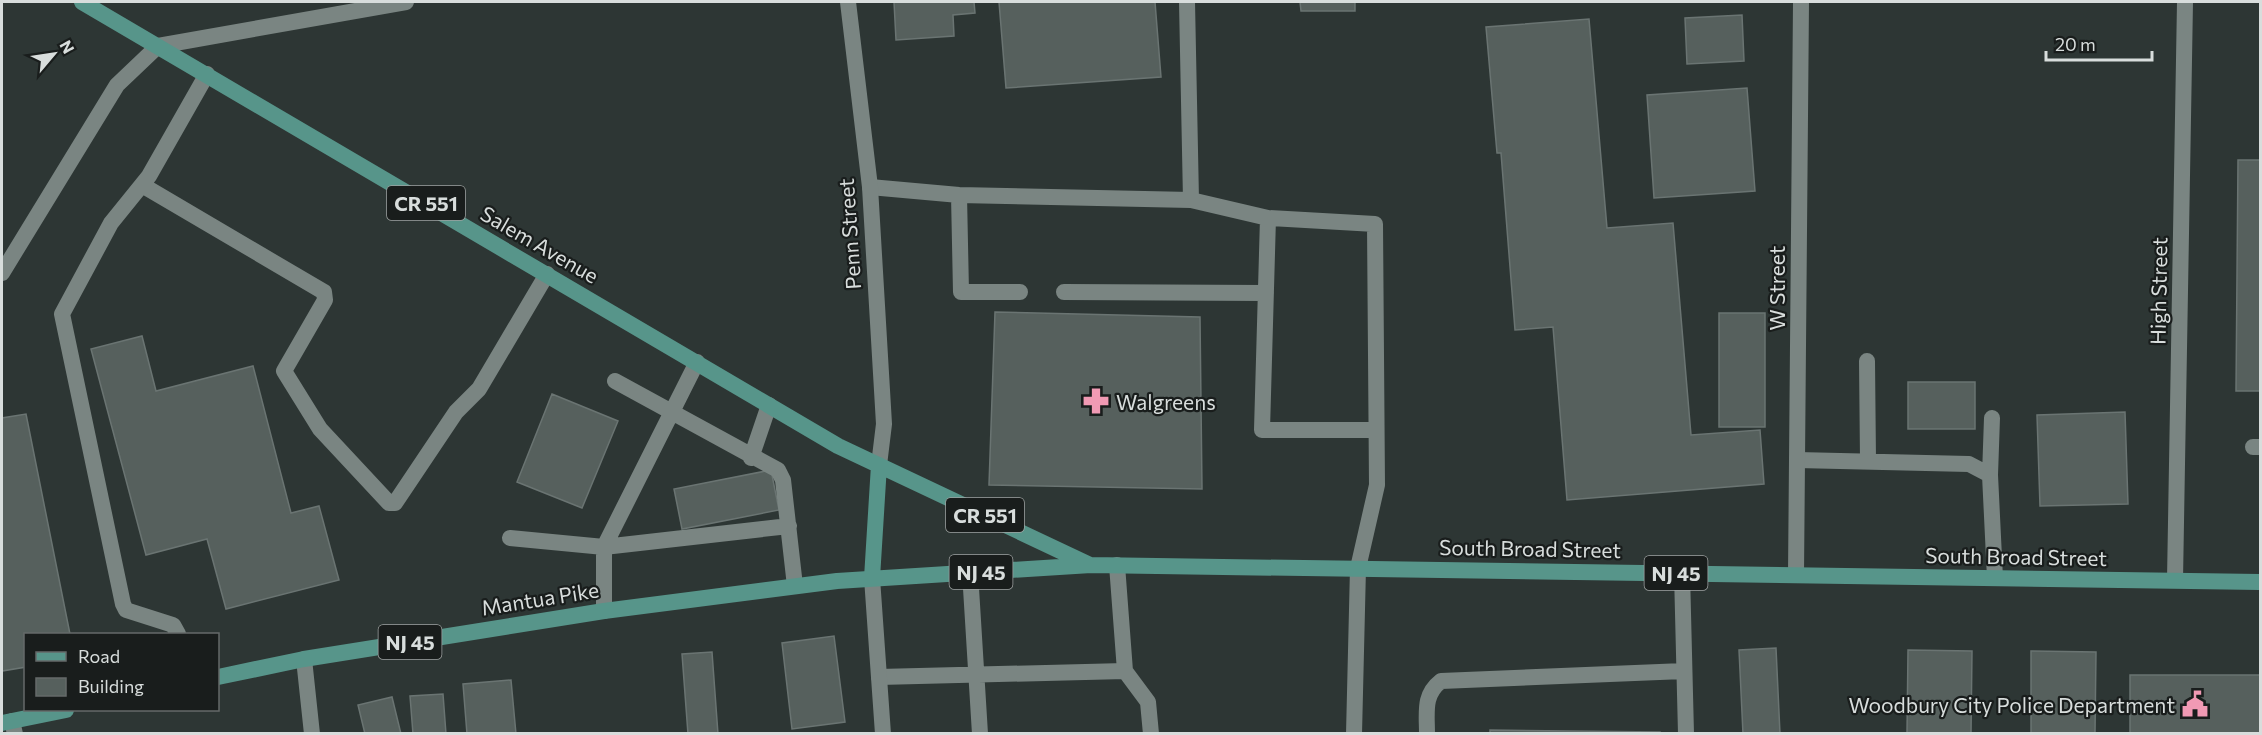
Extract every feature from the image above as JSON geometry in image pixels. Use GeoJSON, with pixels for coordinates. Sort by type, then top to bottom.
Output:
{"type":"FeatureCollection","features":[{"type":"Feature","properties":{"kind":"main road","name":"Salem Avenue"},"geometry":{"type":"LineString","coordinates":[[82,2],[838,446],[879,465]]}},
{"type":"Feature","properties":{"kind":"main road","name":"CR 551"},"geometry":{"type":"LineString","coordinates":[[879,465],[1091,565]]}},
{"type":"Feature","properties":{"kind":"main road"},"geometry":{"type":"LineString","coordinates":[[872,578],[879,465]]}},
{"type":"Feature","properties":{"kind":"main road","name":"South Broad Street"},"geometry":{"type":"LineString","coordinates":[[872,578],[1117,565],[2260,582]]}},
{"type":"Feature","properties":{"kind":"main road","name":"Mantua Pike"},"geometry":{"type":"LineString","coordinates":[[219,677],[304,659],[604,610],[872,578]]}},
{"type":"Feature","properties":{"kind":"main road"},"geometry":{"type":"LineString","coordinates":[[9,726],[62,711]]}},
{"type":"Feature","properties":{"kind":"street"},"geometry":{"type":"LineString","coordinates":[[2,273],[117,86],[158,46],[406,2]]}},
{"type":"Feature","properties":{"kind":"street","name":"Penn Street"},"geometry":{"type":"LineString","coordinates":[[849,2],[870,187],[884,424],[879,465]]}},
{"type":"Feature","properties":{"kind":"street"},"geometry":{"type":"LineString","coordinates":[[1187,2],[1191,200]]}},
{"type":"Feature","properties":{"kind":"street","name":"W Street"},"geometry":{"type":"LineString","coordinates":[[1796,575],[1801,2]]}},
{"type":"Feature","properties":{"kind":"street","name":"High Street"},"geometry":{"type":"LineString","coordinates":[[2175,580],[2185,2]]}},
{"type":"Feature","properties":{"kind":"street"},"geometry":{"type":"LineString","coordinates":[[177,633],[173,625],[126,610],[123,604],[62,314],[111,223],[142,185],[207,74]]}},
{"type":"Feature","properties":{"kind":"street"},"geometry":{"type":"LineString","coordinates":[[142,185],[324,292],[325,300],[284,371],[320,429],[389,503],[395,503],[456,412],[479,389],[547,274]]}},
{"type":"Feature","properties":{"kind":"street"},"geometry":{"type":"LineString","coordinates":[[870,187],[959,195],[1191,200],[1268,218],[1375,224],[1377,485],[1358,568],[1354,734]]}},
{"type":"Feature","properties":{"kind":"street"},"geometry":{"type":"LineString","coordinates":[[959,195],[961,292],[1020,292]]}},
{"type":"Feature","properties":{"kind":"street"},"geometry":{"type":"LineString","coordinates":[[1268,218],[1262,430],[1375,430]]}},
{"type":"Feature","properties":{"kind":"street"},"geometry":{"type":"LineString","coordinates":[[1064,292],[1266,293]]}},
{"type":"Feature","properties":{"kind":"street"},"geometry":{"type":"LineString","coordinates":[[1867,361],[1868,460]]}},
{"type":"Feature","properties":{"kind":"street"},"geometry":{"type":"LineString","coordinates":[[604,610],[604,547],[697,362]]}},
{"type":"Feature","properties":{"kind":"street"},"geometry":{"type":"LineString","coordinates":[[615,381],[751,458],[773,467],[783,480],[795,586]]}},
{"type":"Feature","properties":{"kind":"street"},"geometry":{"type":"LineString","coordinates":[[751,458],[769,405]]}},
{"type":"Feature","properties":{"kind":"street"},"geometry":{"type":"LineString","coordinates":[[1992,418],[1990,475],[1995,578]]}},
{"type":"Feature","properties":{"kind":"street"},"geometry":{"type":"LineString","coordinates":[[1797,460],[1969,464],[1990,475]]}},
{"type":"Feature","properties":{"kind":"street"},"geometry":{"type":"LineString","coordinates":[[510,538],[604,547],[789,526]]}},
{"type":"Feature","properties":{"kind":"street"},"geometry":{"type":"LineString","coordinates":[[1117,565],[1125,671],[1148,702],[1151,734]]}},
{"type":"Feature","properties":{"kind":"street"},"geometry":{"type":"LineString","coordinates":[[970,572],[980,734]]}},
{"type":"Feature","properties":{"kind":"street"},"geometry":{"type":"LineString","coordinates":[[1682,573],[1686,734]]}},
{"type":"Feature","properties":{"kind":"street"},"geometry":{"type":"LineString","coordinates":[[872,578],[883,734]]}},
{"type":"Feature","properties":{"kind":"street"},"geometry":{"type":"LineString","coordinates":[[304,659],[312,734]]}},
{"type":"Feature","properties":{"kind":"street"},"geometry":{"type":"LineString","coordinates":[[879,677],[1125,671]]}},
{"type":"Feature","properties":{"kind":"street"},"geometry":{"type":"LineString","coordinates":[[1427,734],[1427,697],[1432,688],[1441,681],[1684,671]]}},
{"type":"Feature","properties":{"kind":"building"},"geometry":{"type":"Polygon","coordinates":[[[894,2],[974,2],[975,13],[953,15],[954,36],[896,40],[894,2]]]}},
{"type":"Feature","properties":{"kind":"building"},"geometry":{"type":"Polygon","coordinates":[[[999,2],[1155,2],[1161,77],[1006,88],[999,2]]]}},
{"type":"Feature","properties":{"kind":"building"},"geometry":{"type":"Polygon","coordinates":[[[1300,2],[1355,2],[1355,11],[1301,11],[1300,2]]]}},
{"type":"Feature","properties":{"kind":"building"},"geometry":{"type":"Polygon","coordinates":[[[1742,15],[1744,61],[1687,64],[1685,18],[1742,15]]]}},
{"type":"Feature","properties":{"kind":"building"},"geometry":{"type":"Polygon","coordinates":[[[1589,19],[1607,228],[1673,223],[1691,435],[1760,430],[1764,484],[1567,500],[1553,327],[1515,330],[1501,153],[1497,153],[1486,27],[1589,19]]]}},
{"type":"Feature","properties":{"kind":"building"},"geometry":{"type":"Polygon","coordinates":[[[1747,88],[1755,191],[1654,198],[1647,95],[1747,88]]]}},
{"type":"Feature","properties":{"kind":"building"},"geometry":{"type":"Polygon","coordinates":[[[2238,160],[2260,160],[2260,391],[2236,391],[2238,160]]]}},
{"type":"Feature","properties":{"kind":"building","name":"Walgreens"},"geometry":{"type":"Polygon","coordinates":[[[995,312],[1200,317],[1202,489],[989,485],[995,312]]]}},
{"type":"Feature","properties":{"kind":"building"},"geometry":{"type":"Polygon","coordinates":[[[1719,313],[1765,313],[1765,427],[1719,427],[1719,313]]]}},
{"type":"Feature","properties":{"kind":"building"},"geometry":{"type":"Polygon","coordinates":[[[142,336],[156,391],[253,366],[291,513],[319,506],[339,580],[226,609],[207,539],[146,555],[91,349],[142,336]]]}},
{"type":"Feature","properties":{"kind":"building"},"geometry":{"type":"Polygon","coordinates":[[[1908,382],[1975,382],[1975,429],[1908,429],[1908,382]]]}},
{"type":"Feature","properties":{"kind":"building"},"geometry":{"type":"Polygon","coordinates":[[[552,394],[618,421],[582,508],[517,482],[552,394]]]}},
{"type":"Feature","properties":{"kind":"building"},"geometry":{"type":"Polygon","coordinates":[[[2125,412],[2128,504],[2040,506],[2037,415],[2125,412]]]}},
{"type":"Feature","properties":{"kind":"building"},"geometry":{"type":"Polygon","coordinates":[[[26,414],[70,633],[24,633],[24,667],[2,671],[2,418],[26,414]]]}},
{"type":"Feature","properties":{"kind":"building"},"geometry":{"type":"Polygon","coordinates":[[[771,470],[779,510],[682,529],[674,489],[771,470]]]}},
{"type":"Feature","properties":{"kind":"building"},"geometry":{"type":"Polygon","coordinates":[[[834,636],[845,722],[792,729],[782,643],[834,636]]]}},
{"type":"Feature","properties":{"kind":"building"},"geometry":{"type":"Polygon","coordinates":[[[1776,648],[1780,734],[1743,734],[1739,650],[1776,648]]]}},
{"type":"Feature","properties":{"kind":"building"},"geometry":{"type":"Polygon","coordinates":[[[1908,650],[1972,651],[1971,734],[1907,734],[1908,650]]]}},
{"type":"Feature","properties":{"kind":"building"},"geometry":{"type":"Polygon","coordinates":[[[2031,651],[2096,652],[2095,734],[2031,734],[2031,651]]]}},
{"type":"Feature","properties":{"kind":"building"},"geometry":{"type":"Polygon","coordinates":[[[712,652],[718,734],[688,734],[682,654],[712,652]]]}},
{"type":"Feature","properties":{"kind":"building","name":"Woodbury City Police Department"},"geometry":{"type":"Polygon","coordinates":[[[2130,675],[2260,675],[2260,734],[2130,734],[2130,675]]]}},
{"type":"Feature","properties":{"kind":"building"},"geometry":{"type":"Polygon","coordinates":[[[511,680],[516,734],[467,734],[463,684],[511,680]]]}},
{"type":"Feature","properties":{"kind":"building"},"geometry":{"type":"Polygon","coordinates":[[[443,694],[446,734],[413,734],[410,696],[443,694]]]}},
{"type":"Feature","properties":{"kind":"building"},"geometry":{"type":"Polygon","coordinates":[[[392,697],[401,734],[365,734],[358,705],[392,697]]]}},
{"type":"Feature","properties":{"kind":"building"},"geometry":{"type":"Polygon","coordinates":[[[1490,730],[1660,732],[1660,734],[1490,734],[1490,730]]]}},
{"type":"Feature","properties":{"kind":"place","name":"Walgreens"},"geometry":{"type":"Point","coordinates":[1096,401]}},
{"type":"Feature","properties":{"kind":"place","name":"Woodbury City Police Department"},"geometry":{"type":"Point","coordinates":[2195,704]}}]}
